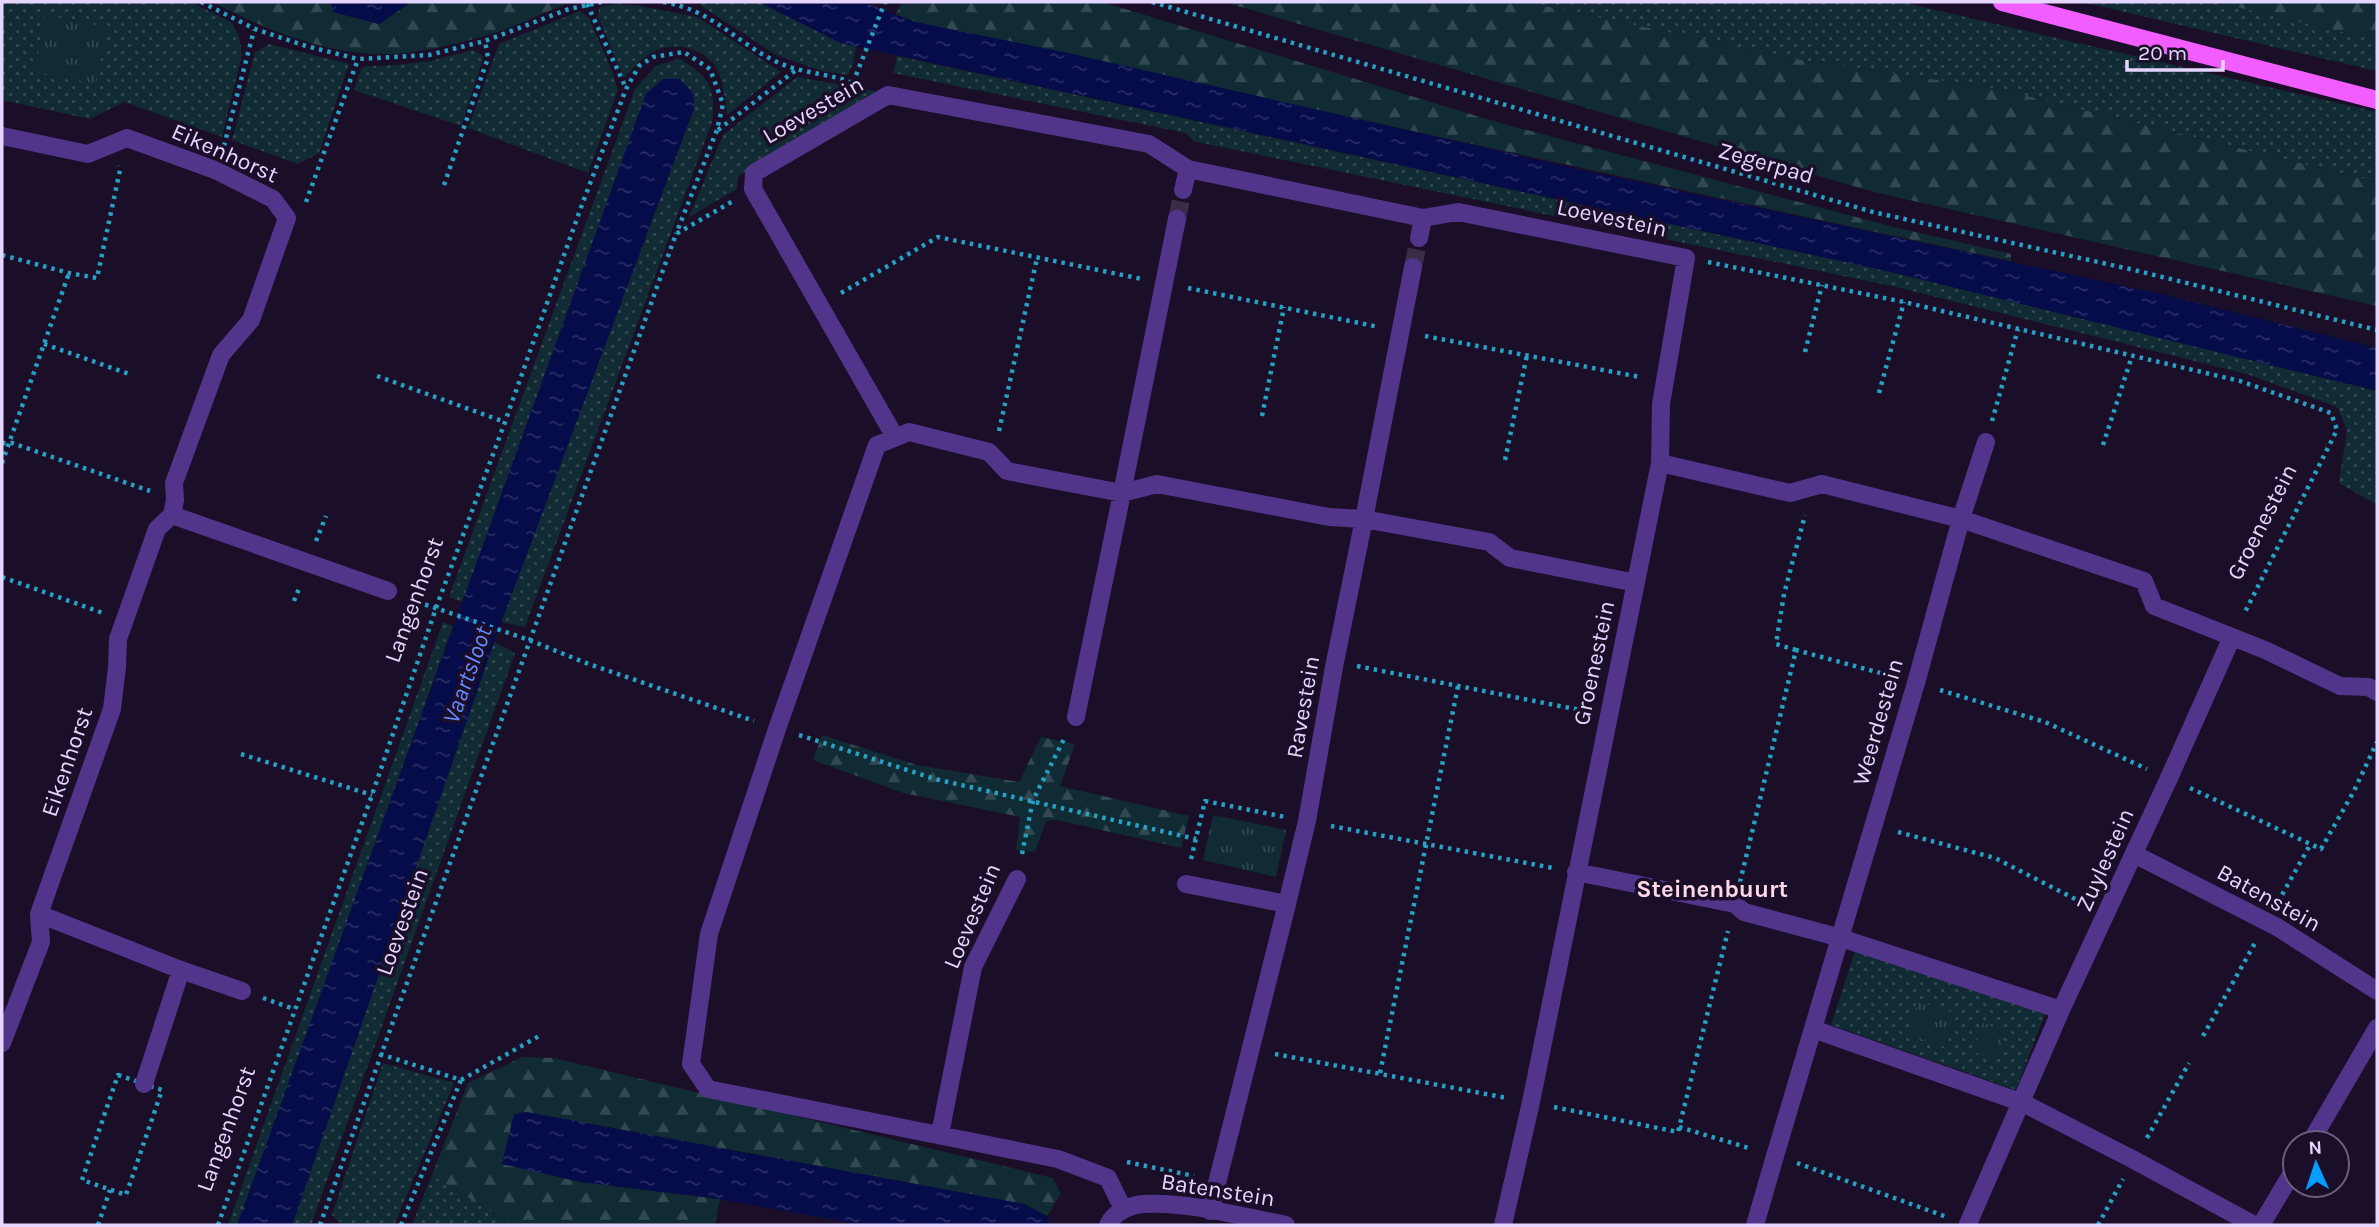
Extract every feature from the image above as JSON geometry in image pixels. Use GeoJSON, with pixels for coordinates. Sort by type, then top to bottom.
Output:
{"type":"FeatureCollection","features":[{"type":"Feature","properties":{"kind":"main road"},"geometry":{"type":"LineString","coordinates":[[2002,2],[2377,100]]}},
{"type":"Feature","properties":{"kind":"street","name":"Loevestein"},"geometry":{"type":"LineString","coordinates":[[895,438],[752,189],[754,173],[888,94],[1149,144],[1188,169],[1423,218],[1458,212],[1686,258],[1661,404]]}},
{"type":"Feature","properties":{"kind":"street","name":"Eikenhorst"},"geometry":{"type":"LineString","coordinates":[[2,136],[89,154],[127,138],[215,170],[273,199],[287,218],[251,320],[221,355],[174,483],[174,507],[157,528],[123,620],[118,639],[112,709],[39,914],[41,942],[2,1043]]}},
{"type":"Feature","properties":{"kind":"street"},"geometry":{"type":"LineString","coordinates":[[1183,190],[1188,169]]}},
{"type":"Feature","properties":{"kind":"street"},"geometry":{"type":"LineString","coordinates":[[1419,237],[1423,218]]}},
{"type":"Feature","properties":{"kind":"street"},"geometry":{"type":"LineString","coordinates":[[1076,717],[1178,219]]}},
{"type":"Feature","properties":{"kind":"street"},"geometry":{"type":"LineString","coordinates":[[1364,519],[1413,267]]}},
{"type":"Feature","properties":{"kind":"street","name":"Groenestein"},"geometry":{"type":"LineString","coordinates":[[1503,1225],[1531,1102],[1660,463],[1661,404]]}},
{"type":"Feature","properties":{"kind":"street"},"geometry":{"type":"LineString","coordinates":[[1108,1225],[1123,1209],[1108,1178],[1058,1159],[708,1088],[691,1064],[709,934],[777,729],[877,445],[909,432],[989,452],[1007,471],[1122,493],[1157,484],[1329,517],[1364,519],[1489,541],[1510,558],[1636,583]]}},
{"type":"Feature","properties":{"kind":"street"},"geometry":{"type":"LineString","coordinates":[[1961,519],[1986,442]]}},
{"type":"Feature","properties":{"kind":"street"},"geometry":{"type":"LineString","coordinates":[[1660,463],[1790,493],[1822,484],[1961,519],[2144,581],[2154,606],[2265,650],[2340,686],[2369,687],[2377,692]]}},
{"type":"Feature","properties":{"kind":"street","name":"Langenhorst"},"geometry":{"type":"LineString","coordinates":[[174,507],[388,591]]}},
{"type":"Feature","properties":{"kind":"street","name":"Ravestein"},"geometry":{"type":"LineString","coordinates":[[1210,1211],[1307,821],[1364,519]]}},
{"type":"Feature","properties":{"kind":"street","name":"Weerdestein"},"geometry":{"type":"LineString","coordinates":[[1755,1225],[1916,683],[1961,519]]}},
{"type":"Feature","properties":{"kind":"street","name":"Zuylestein"},"geometry":{"type":"LineString","coordinates":[[1968,1225],[2061,1010],[2107,915],[2232,637]]}},
{"type":"Feature","properties":{"kind":"street","name":"Batenstein"},"geometry":{"type":"LineString","coordinates":[[2134,854],[2277,927],[2377,991]]}},
{"type":"Feature","properties":{"kind":"street"},"geometry":{"type":"LineString","coordinates":[[1576,872],[1735,904],[1744,912],[1841,938],[2061,1010]]}},
{"type":"Feature","properties":{"kind":"street","name":"Loevestein"},"geometry":{"type":"LineString","coordinates":[[940,1134],[972,967],[1017,879]]}},
{"type":"Feature","properties":{"kind":"street"},"geometry":{"type":"LineString","coordinates":[[1186,884],[1287,904]]}},
{"type":"Feature","properties":{"kind":"street"},"geometry":{"type":"LineString","coordinates":[[39,914],[242,991]]}},
{"type":"Feature","properties":{"kind":"street"},"geometry":{"type":"LineString","coordinates":[[144,1084],[181,970]]}},
{"type":"Feature","properties":{"kind":"street"},"geometry":{"type":"LineString","coordinates":[[2318,1129],[2377,1028]]}},
{"type":"Feature","properties":{"kind":"street"},"geometry":{"type":"LineString","coordinates":[[1813,1029],[2023,1103],[2254,1225]]}},
{"type":"Feature","properties":{"kind":"street"},"geometry":{"type":"LineString","coordinates":[[2261,1225],[2281,1191]]}},
{"type":"Feature","properties":{"kind":"street","name":"Batenstein"},"geometry":{"type":"LineString","coordinates":[[1123,1209],[1142,1204],[1210,1211],[1286,1225]]}},
{"type":"Feature","properties":{"kind":"path"},"geometry":{"type":"LineString","coordinates":[[201,2],[255,29],[358,59],[429,55],[485,41],[587,4],[602,2]]}},
{"type":"Feature","properties":{"kind":"path"},"geometry":{"type":"LineString","coordinates":[[663,2],[698,11],[774,61],[796,70],[853,83],[868,94],[888,94]]}},
{"type":"Feature","properties":{"kind":"path","name":"Zegerpad"},"geometry":{"type":"LineString","coordinates":[[1152,2],[1872,212],[2134,270],[2377,330]]}},
{"type":"Feature","properties":{"kind":"path"},"geometry":{"type":"LineString","coordinates":[[587,4],[626,89]]}},
{"type":"Feature","properties":{"kind":"path"},"geometry":{"type":"LineString","coordinates":[[853,83],[884,4]]}},
{"type":"Feature","properties":{"kind":"path"},"geometry":{"type":"LineString","coordinates":[[215,170],[231,127],[255,29]]}},
{"type":"Feature","properties":{"kind":"path"},"geometry":{"type":"LineString","coordinates":[[444,185],[488,58],[485,41]]}},
{"type":"Feature","properties":{"kind":"path","name":"Langenhorst"},"geometry":{"type":"LineString","coordinates":[[218,1225],[580,210],[626,89],[639,66],[653,57],[684,52],[710,69],[723,104],[717,131]]}},
{"type":"Feature","properties":{"kind":"path"},"geometry":{"type":"LineString","coordinates":[[287,218],[303,209],[358,59]]}},
{"type":"Feature","properties":{"kind":"path"},"geometry":{"type":"LineString","coordinates":[[717,131],[796,70]]}},
{"type":"Feature","properties":{"kind":"path","name":"Loevestein"},"geometry":{"type":"LineString","coordinates":[[322,1224],[380,1054],[529,640],[676,234],[717,131]]}},
{"type":"Feature","properties":{"kind":"path"},"geometry":{"type":"LineString","coordinates":[[2,255],[97,278],[120,170],[109,145]]}},
{"type":"Feature","properties":{"kind":"path"},"geometry":{"type":"LineString","coordinates":[[676,234],[720,208]]}},
{"type":"Feature","properties":{"kind":"path"},"geometry":{"type":"LineString","coordinates":[[818,305],[938,237],[1400,331],[1666,381]]}},
{"type":"Feature","properties":{"kind":"path"},"geometry":{"type":"LineString","coordinates":[[993,456],[1037,258]]}},
{"type":"Feature","properties":{"kind":"path"},"geometry":{"type":"LineString","coordinates":[[1686,258],[1904,302],[2133,356],[2103,445]]}},
{"type":"Feature","properties":{"kind":"path"},"geometry":{"type":"LineString","coordinates":[[2,463],[69,273]]}},
{"type":"Feature","properties":{"kind":"path"},"geometry":{"type":"LineString","coordinates":[[1805,352],[1822,285]]}},
{"type":"Feature","properties":{"kind":"path"},"geometry":{"type":"LineString","coordinates":[[1879,393],[1904,302]]}},
{"type":"Feature","properties":{"kind":"path"},"geometry":{"type":"LineString","coordinates":[[1262,416],[1284,307]]}},
{"type":"Feature","properties":{"kind":"path"},"geometry":{"type":"LineString","coordinates":[[1986,442],[2018,329]]}},
{"type":"Feature","properties":{"kind":"path"},"geometry":{"type":"LineString","coordinates":[[44,344],[129,374]]}},
{"type":"Feature","properties":{"kind":"path"},"geometry":{"type":"LineString","coordinates":[[1505,460],[1527,355]]}},
{"type":"Feature","properties":{"kind":"path","name":"Groenestein"},"geometry":{"type":"LineString","coordinates":[[2133,356],[2240,380],[2331,412],[2337,430],[2232,637]]}},
{"type":"Feature","properties":{"kind":"path"},"geometry":{"type":"LineString","coordinates":[[377,376],[505,422]]}},
{"type":"Feature","properties":{"kind":"path"},"geometry":{"type":"LineString","coordinates":[[2,443],[9,443],[174,507]]}},
{"type":"Feature","properties":{"kind":"path"},"geometry":{"type":"LineString","coordinates":[[1813,487],[1784,594],[1776,644],[2045,722],[2321,849],[2354,791],[2377,742]]}},
{"type":"Feature","properties":{"kind":"path"},"geometry":{"type":"LineString","coordinates":[[2,577],[123,620]]}},
{"type":"Feature","properties":{"kind":"path"},"geometry":{"type":"LineString","coordinates":[[436,608],[777,729],[935,779],[1196,839]]}},
{"type":"Feature","properties":{"kind":"path"},"geometry":{"type":"LineString","coordinates":[[1250,1050],[1678,1132],[1796,650]]}},
{"type":"Feature","properties":{"kind":"path"},"geometry":{"type":"LineString","coordinates":[[1335,665],[1609,716]]}},
{"type":"Feature","properties":{"kind":"path"},"geometry":{"type":"LineString","coordinates":[[1380,1073],[1458,686]]}},
{"type":"Feature","properties":{"kind":"path","name":"Loevestein"},"geometry":{"type":"LineString","coordinates":[[1017,879],[1033,800],[1076,717]]}},
{"type":"Feature","properties":{"kind":"path"},"geometry":{"type":"LineString","coordinates":[[241,754],[372,795]]}},
{"type":"Feature","properties":{"kind":"path"},"geometry":{"type":"LineString","coordinates":[[1186,884],[1205,801],[1576,872]]}},
{"type":"Feature","properties":{"kind":"path"},"geometry":{"type":"LineString","coordinates":[[1873,826],[1994,858],[2107,915]]}},
{"type":"Feature","properties":{"kind":"path"},"geometry":{"type":"LineString","coordinates":[[242,991],[294,1009]]}},
{"type":"Feature","properties":{"kind":"path"},"geometry":{"type":"LineString","coordinates":[[401,1225],[461,1080],[541,1035]]}},
{"type":"Feature","properties":{"kind":"path"},"geometry":{"type":"LineString","coordinates":[[380,1054],[461,1080]]}},
{"type":"Feature","properties":{"kind":"path"},"geometry":{"type":"LineString","coordinates":[[118,1075],[144,1084],[162,1090],[126,1195],[82,1180],[118,1075]]}},
{"type":"Feature","properties":{"kind":"path"},"geometry":{"type":"LineString","coordinates":[[1679,1127],[1775,1156],[1968,1225]]}},
{"type":"Feature","properties":{"kind":"path"},"geometry":{"type":"LineString","coordinates":[[1123,1161],[1217,1181]]}},
{"type":"Feature","properties":{"kind":"path"},"geometry":{"type":"LineString","coordinates":[[97,1225],[110,1190]]}},
{"type":"Feature","properties":{"kind":"green space"},"geometry":{"type":"Polygon","coordinates":[[[2,2],[191,2],[231,22],[239,36],[242,54],[222,137],[124,102],[90,119],[2,100],[2,2]]]}},
{"type":"Feature","properties":{"kind":"green space"},"geometry":{"type":"Polygon","coordinates":[[[213,2],[331,2],[333,12],[379,24],[411,2],[573,2],[507,29],[459,43],[405,53],[369,54],[323,46],[276,32],[213,2]]]}},
{"type":"Feature","properties":{"kind":"green space"},"geometry":{"type":"Polygon","coordinates":[[[701,2],[759,2],[841,43],[856,46],[853,64],[848,75],[822,71],[776,55],[700,5],[701,2]]]}},
{"type":"Feature","properties":{"kind":"green space"},"geometry":{"type":"Polygon","coordinates":[[[902,2],[1102,2],[1500,123],[1894,227],[2011,254],[2011,261],[915,22],[896,14],[902,2]]]}},
{"type":"Feature","properties":{"kind":"green space"},"geometry":{"type":"Polygon","coordinates":[[[1224,2],[1525,2],[1796,59],[1998,89],[2377,182],[2377,306],[1874,192],[1224,2]]]}},
{"type":"Feature","properties":{"kind":"green space"},"geometry":{"type":"Polygon","coordinates":[[[1525,2],[1901,2],[2377,112],[2377,182],[1998,89],[1796,59],[1525,2]]]}},
{"type":"Feature","properties":{"kind":"green space"},"geometry":{"type":"Polygon","coordinates":[[[2082,2],[2215,2],[2377,40],[2377,71],[2082,2]]]}},
{"type":"Feature","properties":{"kind":"green space"},"geometry":{"type":"Polygon","coordinates":[[[2215,2],[2377,2],[2377,40],[2215,2]]]}},
{"type":"Feature","properties":{"kind":"green space"},"geometry":{"type":"Polygon","coordinates":[[[615,4],[697,17],[781,72],[727,115],[719,74],[713,63],[699,52],[682,47],[656,51],[642,60],[624,78],[598,17],[599,7],[615,4]]]}},
{"type":"Feature","properties":{"kind":"green space"},"geometry":{"type":"Polygon","coordinates":[[[580,11],[589,18],[618,90],[588,173],[468,128],[499,44],[580,11]]]}},
{"type":"Feature","properties":{"kind":"green space"},"geometry":{"type":"Polygon","coordinates":[[[45,15],[107,27],[96,84],[35,72],[45,15]]]}},
{"type":"Feature","properties":{"kind":"green space"},"geometry":{"type":"Polygon","coordinates":[[[269,44],[349,64],[319,153],[298,164],[232,140],[255,52],[269,44]]]}},
{"type":"Feature","properties":{"kind":"green space"},"geometry":{"type":"Polygon","coordinates":[[[473,50],[482,55],[483,59],[461,126],[354,90],[361,69],[366,66],[430,61],[473,50]]]}},
{"type":"Feature","properties":{"kind":"green space"},"geometry":{"type":"Polygon","coordinates":[[[897,56],[1891,272],[2377,391],[2377,505],[2339,483],[2347,430],[2337,407],[2247,374],[1892,286],[1193,141],[1186,133],[893,73],[897,56]]]}},
{"type":"Feature","properties":{"kind":"green space"},"geometry":{"type":"Polygon","coordinates":[[[680,59],[698,71],[708,84],[713,100],[712,122],[525,627],[501,622],[694,109],[693,93],[462,602],[449,597],[635,89],[657,65],[680,59]]]}},
{"type":"Feature","properties":{"kind":"green space"},"geometry":{"type":"Polygon","coordinates":[[[797,77],[876,91],[738,176],[737,189],[689,217],[723,135],[797,77]]]}},
{"type":"Feature","properties":{"kind":"green space"},"geometry":{"type":"Polygon","coordinates":[[[443,622],[453,626],[238,1225],[228,1225],[443,622]]]}},
{"type":"Feature","properties":{"kind":"green space"},"geometry":{"type":"Polygon","coordinates":[[[494,642],[515,653],[311,1225],[292,1225],[494,642]]]}},
{"type":"Feature","properties":{"kind":"green space"},"geometry":{"type":"Polygon","coordinates":[[[822,735],[917,765],[1019,782],[1041,737],[1075,744],[1060,786],[1189,816],[1181,848],[1057,820],[1046,821],[1035,852],[1016,850],[1020,817],[903,793],[813,760],[822,735]]]}},
{"type":"Feature","properties":{"kind":"green space"},"geometry":{"type":"Polygon","coordinates":[[[1213,815],[1286,830],[1276,877],[1203,860],[1213,815]]]}},
{"type":"Feature","properties":{"kind":"green space"},"geometry":{"type":"Polygon","coordinates":[[[1856,948],[2045,1014],[2016,1090],[1831,1025],[1856,948]]]}},
{"type":"Feature","properties":{"kind":"green space"},"geometry":{"type":"Polygon","coordinates":[[[1918,1001],[1957,1014],[1946,1047],[1907,1035],[1918,1001]]]}},
{"type":"Feature","properties":{"kind":"green space"},"geometry":{"type":"Polygon","coordinates":[[[1983,1023],[2006,1031],[1997,1060],[1973,1052],[1983,1023]]]}},
{"type":"Feature","properties":{"kind":"green space"},"geometry":{"type":"Polygon","coordinates":[[[522,1057],[554,1058],[1053,1178],[1061,1194],[1047,1216],[1024,1204],[526,1112],[514,1115],[503,1164],[581,1182],[720,1199],[715,1225],[512,1225],[432,1175],[468,1083],[522,1057]]]}},
{"type":"Feature","properties":{"kind":"green space"},"geometry":{"type":"Polygon","coordinates":[[[383,1063],[454,1083],[394,1225],[343,1225],[332,1215],[383,1063]]]}},
{"type":"Feature","properties":{"kind":"green space"},"geometry":{"type":"Polygon","coordinates":[[[432,1175],[512,1225],[412,1225],[432,1175]]]}},
{"type":"Feature","properties":{"kind":"water"},"geometry":{"type":"Polygon","coordinates":[[[331,2],[411,2],[379,24],[333,12],[331,2]]]}},
{"type":"Feature","properties":{"kind":"water"},"geometry":{"type":"Polygon","coordinates":[[[759,2],[863,2],[915,22],[1068,53],[1596,173],[2157,293],[2377,348],[2377,391],[1891,272],[841,43],[759,2]]]}},
{"type":"Feature","properties":{"kind":"water","name":"Vaartsloot"},"geometry":{"type":"Polygon","coordinates":[[[663,79],[680,79],[693,93],[694,108],[494,642],[292,1225],[237,1225],[646,94],[663,79]]]}},
{"type":"Feature","properties":{"kind":"water"},"geometry":{"type":"Polygon","coordinates":[[[526,1112],[1024,1204],[1047,1216],[1050,1225],[862,1225],[720,1199],[581,1182],[502,1164],[514,1114],[526,1112]]]}},
{"type":"Feature","properties":{"kind":"tunnel"},"geometry":{"type":"LineString","coordinates":[[1177,219],[1183,190]]}},
{"type":"Feature","properties":{"kind":"tunnel"},"geometry":{"type":"LineString","coordinates":[[1413,267],[1419,238]]}},
{"type":"Feature","properties":{"kind":"district","name":"Steinenbuurt"},"geometry":{"type":"Point","coordinates":[1712,889]}}]}
